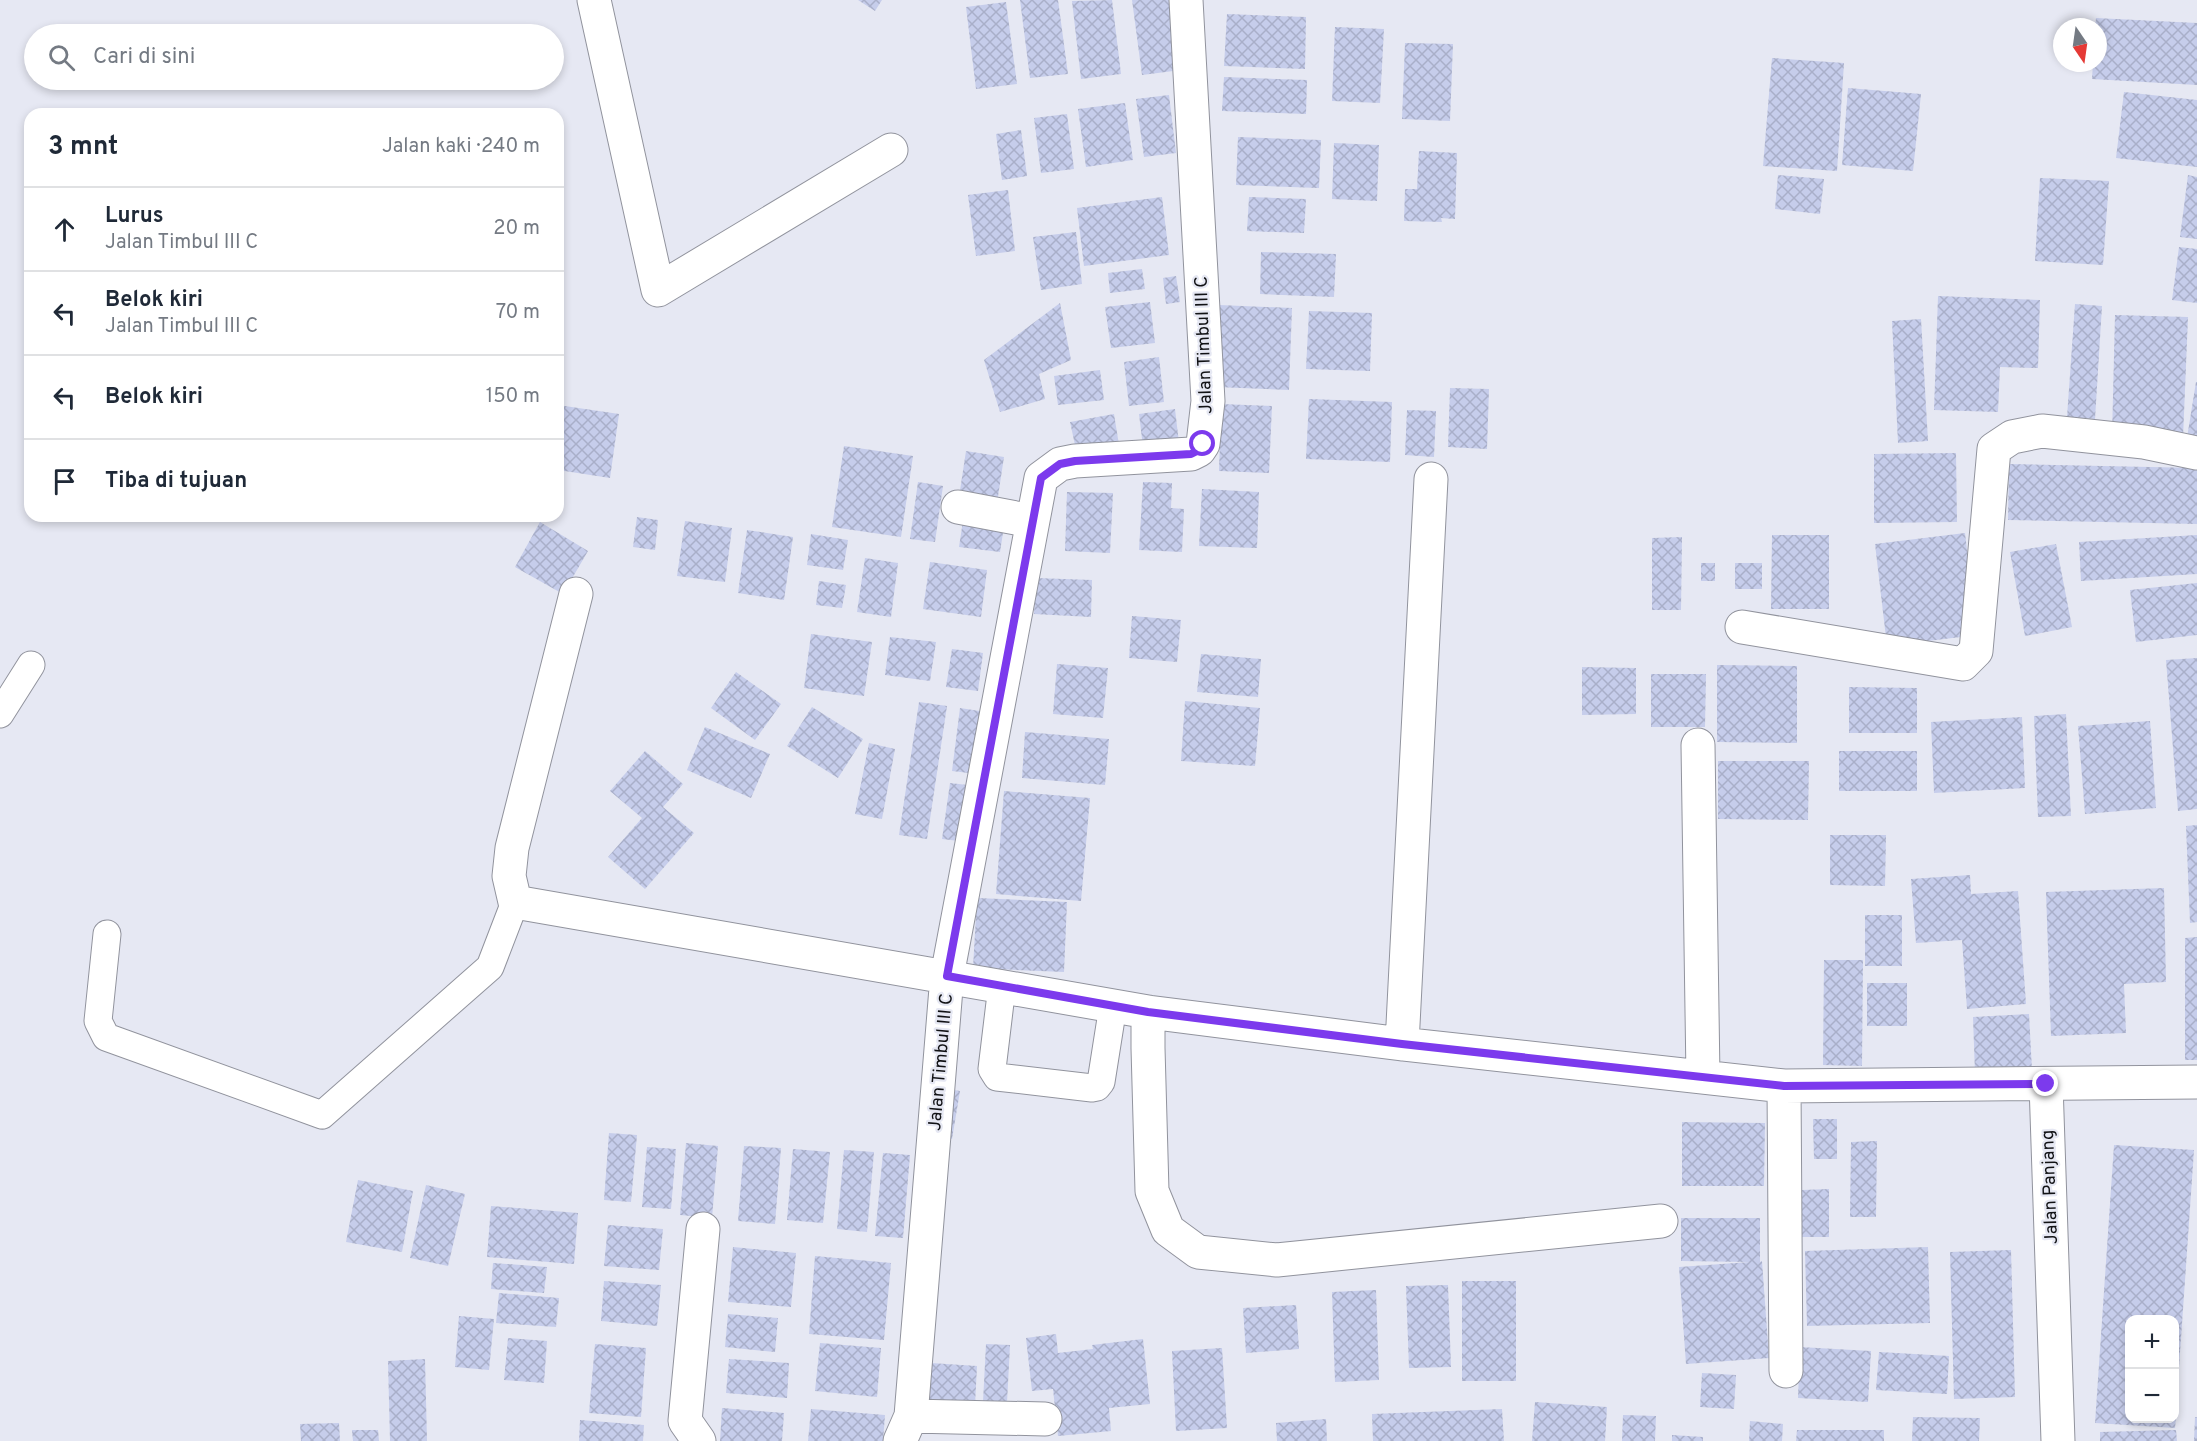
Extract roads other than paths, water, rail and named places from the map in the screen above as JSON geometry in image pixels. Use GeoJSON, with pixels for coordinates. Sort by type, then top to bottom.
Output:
{"type":"FeatureCollection","features":[{"type":"Feature","properties":{"kind":"street"},"geometry":{"type":"LineString","coordinates":[[594,0],[658,290],[891,150]]}},
{"type":"Feature","properties":{"kind":"street","name":"Jalan Timbul III C"},"geometry":{"type":"LineString","coordinates":[[906,1429],[947,976],[1041,478],[1060,464],[1191,454],[1199,450],[1203,444],[1208,401],[1186,0]]}},
{"type":"Feature","properties":{"kind":"street"},"geometry":{"type":"LineString","coordinates":[[1742,627],[1963,664],[1976,651],[1994,449],[2012,437],[2042,431],[2144,442],[2197,453]]}},
{"type":"Feature","properties":{"kind":"street"},"geometry":{"type":"LineString","coordinates":[[1402,1044],[1431,479]]}},
{"type":"Feature","properties":{"kind":"street"},"geometry":{"type":"LineString","coordinates":[[958,507],[1032,521]]}},
{"type":"Feature","properties":{"kind":"street"},"geometry":{"type":"LineString","coordinates":[[576,594],[512,848],[509,876],[515,902],[1148,1012],[1402,1044],[1784,1086],[2197,1082]]}},
{"type":"Feature","properties":{"kind":"street"},"geometry":{"type":"LineString","coordinates":[[1698,745],[1703,1077]]}},
{"type":"Feature","properties":{"kind":"street"},"geometry":{"type":"LineString","coordinates":[[1148,1012],[1152,1191],[1168,1230],[1198,1252],[1277,1260],[1661,1221]]}},
{"type":"Feature","properties":{"kind":"street","name":"Jalan Panjang"},"geometry":{"type":"LineString","coordinates":[[2046,1084],[2058,1441]]}},
{"type":"Feature","properties":{"kind":"street"},"geometry":{"type":"LineString","coordinates":[[1784,1086],[1786,1371]]}},
{"type":"Feature","properties":{"kind":"street"},"geometry":{"type":"LineString","coordinates":[[699,1441],[685,1421],[703,1229]]}},
{"type":"Feature","properties":{"kind":"street"},"geometry":{"type":"LineString","coordinates":[[906,1429],[1045,1419]]}},
{"type":"Feature","properties":{"kind":"lane"},"geometry":{"type":"LineString","coordinates":[[0,714],[31,665]]}},
{"type":"Feature","properties":{"kind":"lane"},"geometry":{"type":"LineString","coordinates":[[107,934],[98,1021],[106,1037],[322,1115],[490,967],[515,902]]}},
{"type":"Feature","properties":{"kind":"lane"},"geometry":{"type":"LineString","coordinates":[[1002,986],[992,1069],[997,1077],[1097,1087],[1101,1082],[1113,1006]]}}]}
